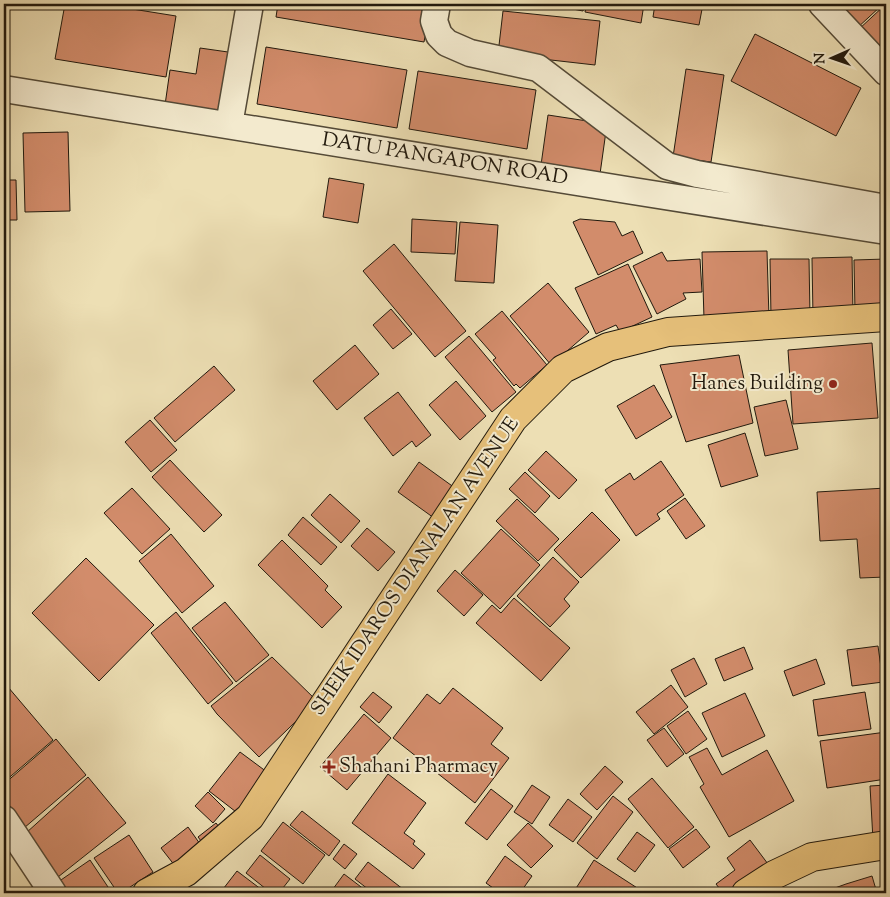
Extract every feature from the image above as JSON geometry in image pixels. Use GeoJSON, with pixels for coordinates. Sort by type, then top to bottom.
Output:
{"type":"FeatureCollection","features":[{"type":"Feature","properties":{"kind":"main road","name":"SHEIK IDAROS DIANALAN AVENUE"},"geometry":{"type":"LineString","coordinates":[[147,893],[186,872],[250,817],[513,419],[563,369],[608,347],[668,332],[886,317]]}},
{"type":"Feature","properties":{"kind":"main road"},"geometry":{"type":"LineString","coordinates":[[746,893],[774,875],[812,857],[886,845]]}},
{"type":"Feature","properties":{"kind":"street"},"geometry":{"type":"LineString","coordinates":[[230,125],[250,4]]}},
{"type":"Feature","properties":{"kind":"street"},"geometry":{"type":"LineString","coordinates":[[437,4],[434,22],[439,36],[447,43],[470,53],[538,68],[667,166],[697,174],[886,208]]}},
{"type":"Feature","properties":{"kind":"street"},"geometry":{"type":"LineString","coordinates":[[822,4],[886,72]]}},
{"type":"Feature","properties":{"kind":"street","name":"DATU PANGAPON ROAD"},"geometry":{"type":"LineString","coordinates":[[4,89],[886,231]]}},
{"type":"Feature","properties":{"kind":"street"},"geometry":{"type":"LineString","coordinates":[[4,819],[53,893]]}},
{"type":"Feature","properties":{"kind":"building"},"geometry":{"type":"Polygon","coordinates":[[[65,4],[101,4],[176,16],[166,77],[55,59],[65,4]]]}},
{"type":"Feature","properties":{"kind":"building"},"geometry":{"type":"Polygon","coordinates":[[[278,4],[431,4],[424,42],[276,17],[278,4]]]}},
{"type":"Feature","properties":{"kind":"building"},"geometry":{"type":"Polygon","coordinates":[[[547,4],[585,4],[583,11],[547,4]]]}},
{"type":"Feature","properties":{"kind":"building"},"geometry":{"type":"Polygon","coordinates":[[[587,4],[644,4],[641,23],[585,12],[587,4]]]}},
{"type":"Feature","properties":{"kind":"building"},"geometry":{"type":"Polygon","coordinates":[[[655,4],[703,4],[699,25],[653,17],[655,4]]]}},
{"type":"Feature","properties":{"kind":"building"},"geometry":{"type":"Polygon","coordinates":[[[712,4],[747,4],[746,9],[712,4]]]}},
{"type":"Feature","properties":{"kind":"building"},"geometry":{"type":"Polygon","coordinates":[[[838,4],[879,4],[881,6],[856,29],[838,4]]]}},
{"type":"Feature","properties":{"kind":"building"},"geometry":{"type":"Polygon","coordinates":[[[886,4],[886,61],[858,30],[886,4]]]}},
{"type":"Feature","properties":{"kind":"building"},"geometry":{"type":"Polygon","coordinates":[[[503,11],[600,21],[595,65],[498,54],[503,11]]]}},
{"type":"Feature","properties":{"kind":"building"},"geometry":{"type":"Polygon","coordinates":[[[755,34],[861,88],[836,136],[731,81],[755,34]]]}},
{"type":"Feature","properties":{"kind":"building"},"geometry":{"type":"Polygon","coordinates":[[[266,47],[407,70],[397,128],[257,104],[266,47]]]}},
{"type":"Feature","properties":{"kind":"building"},"geometry":{"type":"Polygon","coordinates":[[[200,48],[228,52],[219,113],[165,105],[170,70],[196,74],[200,48]]]}},
{"type":"Feature","properties":{"kind":"building"},"geometry":{"type":"Polygon","coordinates":[[[686,69],[724,75],[711,162],[673,157],[686,69]]]}},
{"type":"Feature","properties":{"kind":"building"},"geometry":{"type":"Polygon","coordinates":[[[418,71],[536,90],[527,149],[409,129],[418,71]]]}},
{"type":"Feature","properties":{"kind":"building"},"geometry":{"type":"Polygon","coordinates":[[[548,115],[607,124],[600,174],[541,165],[548,115]]]}},
{"type":"Feature","properties":{"kind":"building"},"geometry":{"type":"Polygon","coordinates":[[[68,132],[70,211],[25,212],[23,133],[68,132]]]}},
{"type":"Feature","properties":{"kind":"building"},"geometry":{"type":"Polygon","coordinates":[[[4,155],[9,155],[9,180],[16,180],[17,220],[4,220],[4,155]]]}},
{"type":"Feature","properties":{"kind":"building"},"geometry":{"type":"Polygon","coordinates":[[[329,178],[364,184],[358,223],[323,217],[329,178]]]}},
{"type":"Feature","properties":{"kind":"building"},"geometry":{"type":"Polygon","coordinates":[[[412,219],[457,222],[455,254],[411,252],[412,219]]]}},
{"type":"Feature","properties":{"kind":"building"},"geometry":{"type":"Polygon","coordinates":[[[580,219],[615,222],[622,236],[633,231],[643,253],[598,275],[573,222],[580,219]]]}},
{"type":"Feature","properties":{"kind":"building"},"geometry":{"type":"Polygon","coordinates":[[[460,222],[498,225],[494,283],[455,281],[460,222]]]}},
{"type":"Feature","properties":{"kind":"building"},"geometry":{"type":"Polygon","coordinates":[[[394,244],[466,331],[435,357],[363,271],[394,244]]]}},
{"type":"Feature","properties":{"kind":"building"},"geometry":{"type":"Polygon","coordinates":[[[767,251],[769,318],[704,319],[702,252],[767,251]]]}},
{"type":"Feature","properties":{"kind":"building"},"geometry":{"type":"Polygon","coordinates":[[[662,252],[667,261],[700,259],[702,292],[683,293],[686,299],[657,314],[633,266],[662,252]]]}},
{"type":"Feature","properties":{"kind":"building"},"geometry":{"type":"Polygon","coordinates":[[[852,257],[853,316],[813,317],[812,258],[852,257]]]}},
{"type":"Feature","properties":{"kind":"building"},"geometry":{"type":"Polygon","coordinates":[[[770,259],[809,259],[810,316],[771,317],[770,259]]]}},
{"type":"Feature","properties":{"kind":"building"},"geometry":{"type":"Polygon","coordinates":[[[886,259],[886,310],[855,311],[854,260],[886,259]]]}},
{"type":"Feature","properties":{"kind":"building"},"geometry":{"type":"Polygon","coordinates":[[[628,264],[652,317],[620,332],[616,325],[596,334],[575,288],[628,264]]]}},
{"type":"Feature","properties":{"kind":"building"},"geometry":{"type":"Polygon","coordinates":[[[548,283],[589,332],[551,365],[510,316],[548,283]]]}},
{"type":"Feature","properties":{"kind":"building"},"geometry":{"type":"Polygon","coordinates":[[[391,309],[412,334],[393,349],[373,325],[391,309]]]}},
{"type":"Feature","properties":{"kind":"building"},"geometry":{"type":"Polygon","coordinates":[[[502,311],[547,365],[520,388],[516,384],[514,386],[493,360],[496,358],[475,334],[502,311]]]}},
{"type":"Feature","properties":{"kind":"building"},"geometry":{"type":"Polygon","coordinates":[[[469,336],[516,392],[492,412],[445,357],[469,336]]]}},
{"type":"Feature","properties":{"kind":"building","name":"Hanes Building"},"geometry":{"type":"Polygon","coordinates":[[[872,343],[878,418],[793,424],[788,350],[872,343]]]}},
{"type":"Feature","properties":{"kind":"building"},"geometry":{"type":"Polygon","coordinates":[[[355,345],[379,374],[337,410],[313,381],[355,345]]]}},
{"type":"Feature","properties":{"kind":"building"},"geometry":{"type":"Polygon","coordinates":[[[739,355],[753,423],[686,442],[660,365],[739,355]]]}},
{"type":"Feature","properties":{"kind":"building"},"geometry":{"type":"Polygon","coordinates":[[[214,366],[235,390],[175,442],[154,418],[214,366]]]}},
{"type":"Feature","properties":{"kind":"building"},"geometry":{"type":"Polygon","coordinates":[[[456,381],[486,416],[460,440],[429,405],[456,381]]]}},
{"type":"Feature","properties":{"kind":"building"},"geometry":{"type":"Polygon","coordinates":[[[654,385],[672,417],[636,439],[617,406],[654,385]]]}},
{"type":"Feature","properties":{"kind":"building"},"geometry":{"type":"Polygon","coordinates":[[[398,392],[431,435],[416,447],[412,441],[393,456],[364,418],[398,392]]]}},
{"type":"Feature","properties":{"kind":"building"},"geometry":{"type":"Polygon","coordinates":[[[786,400],[798,449],[765,456],[754,407],[786,400]]]}},
{"type":"Feature","properties":{"kind":"building"},"geometry":{"type":"Polygon","coordinates":[[[150,420],[177,450],[151,472],[125,442],[150,420]]]}},
{"type":"Feature","properties":{"kind":"building"},"geometry":{"type":"Polygon","coordinates":[[[745,433],[758,476],[721,487],[708,445],[745,433]]]}},
{"type":"Feature","properties":{"kind":"building"},"geometry":{"type":"Polygon","coordinates":[[[546,451],[577,480],[559,499],[528,470],[546,451]]]}},
{"type":"Feature","properties":{"kind":"building"},"geometry":{"type":"Polygon","coordinates":[[[170,460],[222,515],[204,532],[152,477],[170,460]]]}},
{"type":"Feature","properties":{"kind":"building"},"geometry":{"type":"Polygon","coordinates":[[[661,461],[684,495],[657,514],[660,519],[636,536],[605,490],[630,473],[634,480],[661,461]]]}},
{"type":"Feature","properties":{"kind":"building"},"geometry":{"type":"Polygon","coordinates":[[[419,462],[455,488],[434,518],[398,492],[419,462]]]}},
{"type":"Feature","properties":{"kind":"building"},"geometry":{"type":"Polygon","coordinates":[[[525,472],[550,496],[535,513],[509,489],[525,472]]]}},
{"type":"Feature","properties":{"kind":"building"},"geometry":{"type":"Polygon","coordinates":[[[132,488],[170,529],[142,554],[104,513],[132,488]]]}},
{"type":"Feature","properties":{"kind":"building"},"geometry":{"type":"Polygon","coordinates":[[[886,488],[886,577],[860,578],[857,539],[820,541],[817,492],[886,488]]]}},
{"type":"Feature","properties":{"kind":"building"},"geometry":{"type":"Polygon","coordinates":[[[330,494],[360,521],[341,543],[311,515],[330,494]]]}},
{"type":"Feature","properties":{"kind":"building"},"geometry":{"type":"Polygon","coordinates":[[[685,498],[705,526],[686,539],[667,511],[685,498]]]}},
{"type":"Feature","properties":{"kind":"building"},"geometry":{"type":"Polygon","coordinates":[[[517,499],[559,539],[538,561],[496,521],[517,499]]]}},
{"type":"Feature","properties":{"kind":"building"},"geometry":{"type":"Polygon","coordinates":[[[592,512],[620,540],[581,578],[554,550],[592,512]]]}},
{"type":"Feature","properties":{"kind":"building"},"geometry":{"type":"Polygon","coordinates":[[[303,517],[337,547],[321,565],[288,535],[303,517]]]}},
{"type":"Feature","properties":{"kind":"building"},"geometry":{"type":"Polygon","coordinates":[[[367,528],[395,552],[378,571],[351,546],[367,528]]]}},
{"type":"Feature","properties":{"kind":"building"},"geometry":{"type":"Polygon","coordinates":[[[501,529],[540,565],[500,609],[461,573],[501,529]]]}},
{"type":"Feature","properties":{"kind":"building"},"geometry":{"type":"Polygon","coordinates":[[[171,534],[214,586],[182,613],[139,561],[171,534]]]}},
{"type":"Feature","properties":{"kind":"building"},"geometry":{"type":"Polygon","coordinates":[[[282,540],[328,586],[325,590],[342,607],[322,628],[258,565],[282,540]]]}},
{"type":"Feature","properties":{"kind":"building"},"geometry":{"type":"Polygon","coordinates":[[[553,557],[579,582],[564,599],[570,606],[550,627],[517,596],[553,557]]]}},
{"type":"Feature","properties":{"kind":"building"},"geometry":{"type":"Polygon","coordinates":[[[86,558],[154,625],[99,681],[32,613],[86,558]]]}},
{"type":"Feature","properties":{"kind":"building"},"geometry":{"type":"Polygon","coordinates":[[[455,570],[483,595],[464,616],[437,591],[455,570]]]}},
{"type":"Feature","properties":{"kind":"building"},"geometry":{"type":"Polygon","coordinates":[[[514,598],[570,648],[541,681],[476,623],[492,605],[501,613],[514,598]]]}},
{"type":"Feature","properties":{"kind":"building"},"geometry":{"type":"Polygon","coordinates":[[[225,602],[269,655],[236,682],[192,628],[225,602]]]}},
{"type":"Feature","properties":{"kind":"building"},"geometry":{"type":"Polygon","coordinates":[[[176,612],[233,683],[208,704],[151,633],[176,612]]]}},
{"type":"Feature","properties":{"kind":"building"},"geometry":{"type":"Polygon","coordinates":[[[878,646],[883,682],[852,686],[847,650],[878,646]]]}},
{"type":"Feature","properties":{"kind":"building"},"geometry":{"type":"Polygon","coordinates":[[[744,647],[753,669],[724,681],[715,659],[744,647]]]}},
{"type":"Feature","properties":{"kind":"building"},"geometry":{"type":"Polygon","coordinates":[[[272,657],[317,701],[259,757],[211,706],[272,657]]]}},
{"type":"Feature","properties":{"kind":"building"},"geometry":{"type":"Polygon","coordinates":[[[694,658],[707,684],[685,697],[671,670],[694,658]]]}},
{"type":"Feature","properties":{"kind":"building"},"geometry":{"type":"Polygon","coordinates":[[[816,659],[825,684],[793,696],[784,671],[816,659]]]}},
{"type":"Feature","properties":{"kind":"building"},"geometry":{"type":"Polygon","coordinates":[[[671,685],[688,707],[654,734],[636,712],[671,685]]]}},
{"type":"Feature","properties":{"kind":"building"},"geometry":{"type":"Polygon","coordinates":[[[8,687],[53,740],[4,782],[4,690],[8,687]]]}},
{"type":"Feature","properties":{"kind":"building"},"geometry":{"type":"Polygon","coordinates":[[[453,688],[503,728],[491,744],[509,758],[475,803],[393,738],[427,694],[440,704],[453,688]]]}},
{"type":"Feature","properties":{"kind":"building"},"geometry":{"type":"Polygon","coordinates":[[[373,692],[392,707],[379,723],[360,707],[373,692]]]}},
{"type":"Feature","properties":{"kind":"building"},"geometry":{"type":"Polygon","coordinates":[[[865,692],[871,729],[818,736],[813,700],[865,692]]]}},
{"type":"Feature","properties":{"kind":"building"},"geometry":{"type":"Polygon","coordinates":[[[745,693],[765,736],[722,757],[702,713],[745,693]]]}},
{"type":"Feature","properties":{"kind":"building"},"geometry":{"type":"Polygon","coordinates":[[[688,711],[707,739],[686,754],[667,726],[688,711]]]}},
{"type":"Feature","properties":{"kind":"building"},"geometry":{"type":"Polygon","coordinates":[[[364,714],[391,738],[347,790],[320,767],[364,714]]]}},
{"type":"Feature","properties":{"kind":"building"},"geometry":{"type":"Polygon","coordinates":[[[664,728],[684,754],[667,767],[647,740],[664,728]]]}},
{"type":"Feature","properties":{"kind":"building"},"geometry":{"type":"Polygon","coordinates":[[[886,732],[886,779],[827,788],[820,741],[886,732]]]}},
{"type":"Feature","properties":{"kind":"building"},"geometry":{"type":"Polygon","coordinates":[[[56,739],[86,775],[24,828],[4,805],[4,784],[56,739]]]}},
{"type":"Feature","properties":{"kind":"building"},"geometry":{"type":"Polygon","coordinates":[[[707,748],[722,775],[767,750],[794,801],[729,837],[700,787],[704,784],[689,757],[707,748]]]}},
{"type":"Feature","properties":{"kind":"building"},"geometry":{"type":"Polygon","coordinates":[[[240,752],[271,775],[240,815],[209,791],[240,752]]]}},
{"type":"Feature","properties":{"kind":"building"},"geometry":{"type":"Polygon","coordinates":[[[605,766],[623,782],[597,810],[580,794],[605,766]]]}},
{"type":"Feature","properties":{"kind":"building"},"geometry":{"type":"Polygon","coordinates":[[[388,774],[426,803],[404,833],[415,841],[413,844],[425,854],[413,869],[352,823],[388,774]]]}},
{"type":"Feature","properties":{"kind":"building"},"geometry":{"type":"Polygon","coordinates":[[[88,777],[126,823],[58,877],[26,833],[88,777]]]}},
{"type":"Feature","properties":{"kind":"building"},"geometry":{"type":"Polygon","coordinates":[[[652,778],[694,827],[668,848],[628,799],[652,778]]]}},
{"type":"Feature","properties":{"kind":"building"},"geometry":{"type":"Polygon","coordinates":[[[532,785],[550,797],[532,824],[514,812],[532,785]]]}},
{"type":"Feature","properties":{"kind":"building"},"geometry":{"type":"Polygon","coordinates":[[[886,785],[886,839],[873,840],[870,786],[886,785]]]}},
{"type":"Feature","properties":{"kind":"building"},"geometry":{"type":"Polygon","coordinates":[[[491,789],[513,806],[487,840],[465,823],[491,789]]]}},
{"type":"Feature","properties":{"kind":"building"},"geometry":{"type":"Polygon","coordinates":[[[208,792],[225,809],[213,823],[195,806],[208,792]]]}},
{"type":"Feature","properties":{"kind":"building"},"geometry":{"type":"Polygon","coordinates":[[[613,796],[633,812],[597,859],[577,843],[613,796]]]}},
{"type":"Feature","properties":{"kind":"building"},"geometry":{"type":"Polygon","coordinates":[[[568,799],[592,817],[573,842],[549,825],[568,799]]]}},
{"type":"Feature","properties":{"kind":"building"},"geometry":{"type":"Polygon","coordinates":[[[302,811],[340,841],[329,856],[290,825],[302,811]]]}},
{"type":"Feature","properties":{"kind":"building"},"geometry":{"type":"Polygon","coordinates":[[[283,822],[325,855],[303,884],[261,851],[283,822]]]}},
{"type":"Feature","properties":{"kind":"building"},"geometry":{"type":"Polygon","coordinates":[[[216,823],[226,836],[208,850],[198,837],[216,823]]]}},
{"type":"Feature","properties":{"kind":"building"},"geometry":{"type":"Polygon","coordinates":[[[528,823],[553,846],[531,868],[507,845],[528,823]]]}},
{"type":"Feature","properties":{"kind":"building"},"geometry":{"type":"Polygon","coordinates":[[[188,827],[205,851],[179,871],[161,848],[188,827]]]}},
{"type":"Feature","properties":{"kind":"building"},"geometry":{"type":"Polygon","coordinates":[[[696,829],[710,847],[683,868],[669,849],[696,829]]]}},
{"type":"Feature","properties":{"kind":"building"},"geometry":{"type":"Polygon","coordinates":[[[637,832],[655,845],[635,872],[617,859],[637,832]]]}},
{"type":"Feature","properties":{"kind":"building"},"geometry":{"type":"Polygon","coordinates":[[[129,835],[153,872],[121,893],[118,893],[94,858],[129,835]]]}},
{"type":"Feature","properties":{"kind":"building"},"geometry":{"type":"Polygon","coordinates":[[[750,840],[771,868],[739,893],[723,893],[716,884],[735,870],[727,858],[750,840]]]}},
{"type":"Feature","properties":{"kind":"building"},"geometry":{"type":"Polygon","coordinates":[[[344,844],[357,854],[345,869],[333,859],[344,844]]]}},
{"type":"Feature","properties":{"kind":"building"},"geometry":{"type":"Polygon","coordinates":[[[260,855],[290,879],[279,893],[271,893],[246,873],[260,855]]]}},
{"type":"Feature","properties":{"kind":"building"},"geometry":{"type":"Polygon","coordinates":[[[505,856],[532,876],[520,893],[500,893],[486,883],[505,856]]]}},
{"type":"Feature","properties":{"kind":"building"},"geometry":{"type":"Polygon","coordinates":[[[90,860],[112,893],[65,893],[58,882],[90,860]]]}},
{"type":"Feature","properties":{"kind":"building"},"geometry":{"type":"Polygon","coordinates":[[[594,860],[645,893],[573,893],[594,860]]]}},
{"type":"Feature","properties":{"kind":"building"},"geometry":{"type":"Polygon","coordinates":[[[368,862],[408,893],[373,893],[355,879],[368,862]]]}},
{"type":"Feature","properties":{"kind":"building"},"geometry":{"type":"Polygon","coordinates":[[[237,871],[266,893],[220,893],[237,871]]]}},
{"type":"Feature","properties":{"kind":"building"},"geometry":{"type":"Polygon","coordinates":[[[344,874],[369,893],[330,893],[344,874]]]}},
{"type":"Feature","properties":{"kind":"building"},"geometry":{"type":"Polygon","coordinates":[[[872,876],[877,893],[821,893],[846,884],[872,876]]]}},
{"type":"Feature","properties":{"kind":"place","name":"Hanes Building"},"geometry":{"type":"Point","coordinates":[833,384]}},
{"type":"Feature","properties":{"kind":"place","name":"Shahani Pharmacy"},"geometry":{"type":"Point","coordinates":[329,767]}}]}
